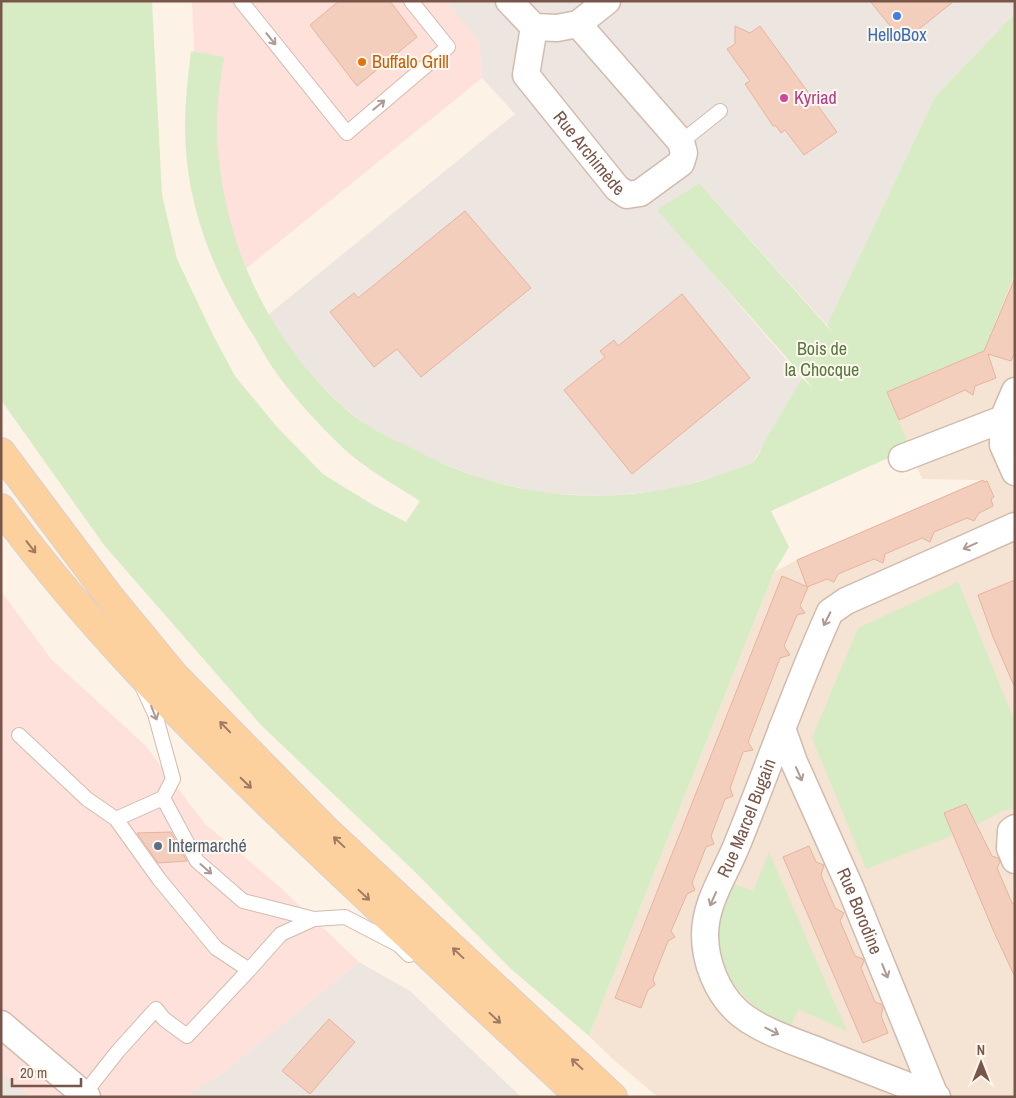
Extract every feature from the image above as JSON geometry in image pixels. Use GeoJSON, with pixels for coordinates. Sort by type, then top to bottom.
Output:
{"type":"FeatureCollection","features":[{"type":"Feature","properties":{"kind":"main road"},"geometry":{"type":"LineString","coordinates":[[1,452],[109,596],[174,675],[326,830],[613,1097]]}},
{"type":"Feature","properties":{"kind":"main road"},"geometry":{"type":"LineString","coordinates":[[1,508],[59,581],[134,669],[220,757],[580,1097]]}},
{"type":"Feature","properties":{"kind":"street"},"geometry":{"type":"LineString","coordinates":[[509,1],[534,27],[557,28],[578,24],[607,1]]}},
{"type":"Feature","properties":{"kind":"street"},"geometry":{"type":"LineString","coordinates":[[578,24],[681,142]]}},
{"type":"Feature","properties":{"kind":"street","name":"Rue Archimède"},"geometry":{"type":"LineString","coordinates":[[534,27],[526,75],[617,188],[627,195],[640,193],[647,188],[681,163],[684,153],[681,142]]}},
{"type":"Feature","properties":{"kind":"street"},"geometry":{"type":"LineString","coordinates":[[1015,391],[1003,419],[1003,445],[1015,472]]}},
{"type":"Feature","properties":{"kind":"street"},"geometry":{"type":"LineString","coordinates":[[902,458],[1003,419]]}},
{"type":"Feature","properties":{"kind":"street","name":"Rue Marcel Bugain"},"geometry":{"type":"LineString","coordinates":[[936,1096],[790,1040],[754,1023],[737,1011],[722,994],[708,960],[705,937],[707,911],[736,848],[782,728],[830,612],[846,601],[1015,526]]}},
{"type":"Feature","properties":{"kind":"street","name":"Rue Borodine"},"geometry":{"type":"LineString","coordinates":[[782,728],[794,762],[850,887],[936,1096]]}},
{"type":"Feature","properties":{"kind":"street"},"geometry":{"type":"LineString","coordinates":[[1015,828],[1011,831],[1010,848],[1015,860]]}},
{"type":"Feature","properties":{"kind":"street"},"geometry":{"type":"LineString","coordinates":[[1,1024],[85,1095]]}},
{"type":"Feature","properties":{"kind":"lane"},"geometry":{"type":"LineString","coordinates":[[240,1],[347,133],[448,47],[411,1]]}},
{"type":"Feature","properties":{"kind":"lane"},"geometry":{"type":"LineString","coordinates":[[681,142],[720,111]]}},
{"type":"Feature","properties":{"kind":"lane"},"geometry":{"type":"LineString","coordinates":[[116,819],[163,798],[173,779],[155,714],[134,669]]}},
{"type":"Feature","properties":{"kind":"lane"},"geometry":{"type":"LineString","coordinates":[[19,735],[87,798],[116,819],[159,879],[216,948],[249,970]]}},
{"type":"Feature","properties":{"kind":"lane"},"geometry":{"type":"LineString","coordinates":[[163,798],[197,861],[243,900],[314,919],[345,917],[399,945],[452,995],[473,997]]}},
{"type":"Feature","properties":{"kind":"lane"},"geometry":{"type":"LineString","coordinates":[[85,1095],[118,1051],[156,1009],[164,1019],[187,1036],[281,934],[314,919]]}},
{"type":"Feature","properties":{"kind":"shaded area"},"geometry":{"type":"Polygon","coordinates":[[[192,1],[446,1],[479,41],[482,78],[232,280],[198,141],[192,1]]]}},
{"type":"Feature","properties":{"kind":"shaded area"},"geometry":{"type":"Polygon","coordinates":[[[446,1],[1015,1],[1015,13],[935,97],[827,325],[699,183],[658,210],[802,378],[753,462],[725,474],[666,490],[605,496],[544,493],[486,480],[431,459],[370,428],[340,404],[313,376],[289,347],[268,315],[515,114],[482,78],[479,41],[446,1]]]}},
{"type":"Feature","properties":{"kind":"shaded area"},"geometry":{"type":"Polygon","coordinates":[[[1015,273],[1015,1097],[658,1097],[589,1036],[774,572],[797,560],[981,480],[922,479],[887,392],[984,351],[1015,273]]]}},
{"type":"Feature","properties":{"kind":"shaded area"},"geometry":{"type":"Polygon","coordinates":[[[1,591],[51,659],[145,745],[205,824],[280,887],[359,962],[223,1073],[183,1097],[28,1097],[1,1073],[1,591]]]}},
{"type":"Feature","properties":{"kind":"shaded area"},"geometry":{"type":"Polygon","coordinates":[[[359,962],[410,991],[521,1097],[183,1097],[223,1073],[359,962]]]}},
{"type":"Feature","properties":{"kind":"shaded area"},"geometry":{"type":"Polygon","coordinates":[[[1,1071],[30,1097],[1,1097],[1,1071]]]}},
{"type":"Feature","properties":{"kind":"green space","name":"Bois de la Chocque"},"geometry":{"type":"Polygon","coordinates":[[[1,1],[152,1],[162,195],[177,259],[213,335],[235,376],[277,427],[323,474],[373,505],[406,522],[420,501],[351,455],[300,403],[268,361],[226,289],[214,263],[196,211],[186,155],[185,126],[191,51],[224,57],[217,116],[217,135],[225,197],[242,257],[268,313],[284,339],[326,390],[351,414],[375,430],[463,472],[514,487],[540,492],[566,495],[619,495],[649,492],[693,483],[753,462],[802,378],[814,389],[657,210],[699,183],[833,333],[827,325],[935,97],[1015,13],[1015,273],[984,351],[887,392],[910,448],[771,511],[789,547],[774,572],[589,1036],[510,968],[414,871],[261,725],[104,545],[1,400],[1,1]]]}},
{"type":"Feature","properties":{"kind":"green space"},"geometry":{"type":"Polygon","coordinates":[[[958,582],[1015,722],[1015,808],[1002,811],[969,829],[866,869],[812,738],[858,628],[958,582]]]}},
{"type":"Feature","properties":{"kind":"green space"},"geometry":{"type":"Polygon","coordinates":[[[769,852],[847,1031],[798,1009],[789,1031],[763,1014],[726,978],[717,941],[723,901],[731,883],[753,891],[769,852]]]}},
{"type":"Feature","properties":{"kind":"building","name":"Buffalo Grill"},"geometry":{"type":"Polygon","coordinates":[[[339,1],[390,1],[417,37],[357,86],[310,25],[339,1]]]}},
{"type":"Feature","properties":{"kind":"building"},"geometry":{"type":"Polygon","coordinates":[[[870,1],[954,1],[903,42],[870,1]]]}},
{"type":"Feature","properties":{"kind":"building","name":"Kyriad"},"geometry":{"type":"Polygon","coordinates":[[[735,26],[750,33],[760,26],[837,132],[804,155],[785,130],[781,133],[776,126],[773,126],[745,84],[750,81],[727,49],[735,44],[735,26]]]}},
{"type":"Feature","properties":{"kind":"building"},"geometry":{"type":"Polygon","coordinates":[[[465,211],[531,288],[421,377],[397,349],[374,367],[330,312],[354,293],[358,298],[465,211]]]}},
{"type":"Feature","properties":{"kind":"building"},"geometry":{"type":"Polygon","coordinates":[[[1015,278],[1015,352],[1011,361],[988,354],[996,378],[975,386],[973,395],[965,390],[899,420],[887,392],[984,351],[1015,278]]]}},
{"type":"Feature","properties":{"kind":"building"},"geometry":{"type":"Polygon","coordinates":[[[682,294],[750,378],[632,474],[564,390],[605,357],[600,351],[614,340],[618,346],[682,294]]]}},
{"type":"Feature","properties":{"kind":"building"},"geometry":{"type":"Polygon","coordinates":[[[983,480],[984,482],[987,481],[994,497],[991,499],[993,506],[979,513],[974,521],[967,518],[934,532],[930,542],[922,538],[885,554],[883,563],[874,559],[838,574],[834,582],[827,579],[807,587],[797,560],[983,480]]]}},
{"type":"Feature","properties":{"kind":"building"},"geometry":{"type":"Polygon","coordinates":[[[782,576],[808,587],[800,606],[805,613],[797,615],[784,646],[790,655],[780,658],[748,742],[753,750],[743,752],[730,788],[733,796],[725,799],[711,836],[714,844],[706,847],[692,883],[695,890],[687,894],[671,931],[675,937],[668,941],[653,979],[655,985],[648,990],[641,1008],[615,998],[782,576]]]}},
{"type":"Feature","properties":{"kind":"building"},"geometry":{"type":"Polygon","coordinates":[[[1015,580],[1015,688],[993,637],[978,595],[1015,580]]]}},
{"type":"Feature","properties":{"kind":"building"},"geometry":{"type":"Polygon","coordinates":[[[966,804],[992,856],[998,858],[1000,862],[997,868],[1012,903],[1015,904],[1015,977],[944,813],[966,804]]]}},
{"type":"Feature","properties":{"kind":"building"},"geometry":{"type":"Polygon","coordinates":[[[171,832],[187,861],[158,863],[137,833],[171,832]]]}},
{"type":"Feature","properties":{"kind":"building"},"geometry":{"type":"Polygon","coordinates":[[[809,846],[816,862],[824,865],[821,875],[835,908],[844,913],[840,921],[855,956],[864,961],[861,968],[875,1002],[881,1004],[883,1008],[881,1016],[888,1033],[863,1043],[783,857],[809,846]]]}},
{"type":"Feature","properties":{"kind":"building"},"geometry":{"type":"Polygon","coordinates":[[[329,1019],[355,1042],[310,1094],[282,1071],[329,1019]]]}},
{"type":"Feature","properties":{"kind":"place","name":"HelloBox"},"geometry":{"type":"Point","coordinates":[897,16]}},
{"type":"Feature","properties":{"kind":"place","name":"Buffalo Grill"},"geometry":{"type":"Point","coordinates":[362,62]}},
{"type":"Feature","properties":{"kind":"place","name":"Kyriad"},"geometry":{"type":"Point","coordinates":[784,98]}},
{"type":"Feature","properties":{"kind":"place","name":"Intermarché"},"geometry":{"type":"Point","coordinates":[158,846]}}]}
